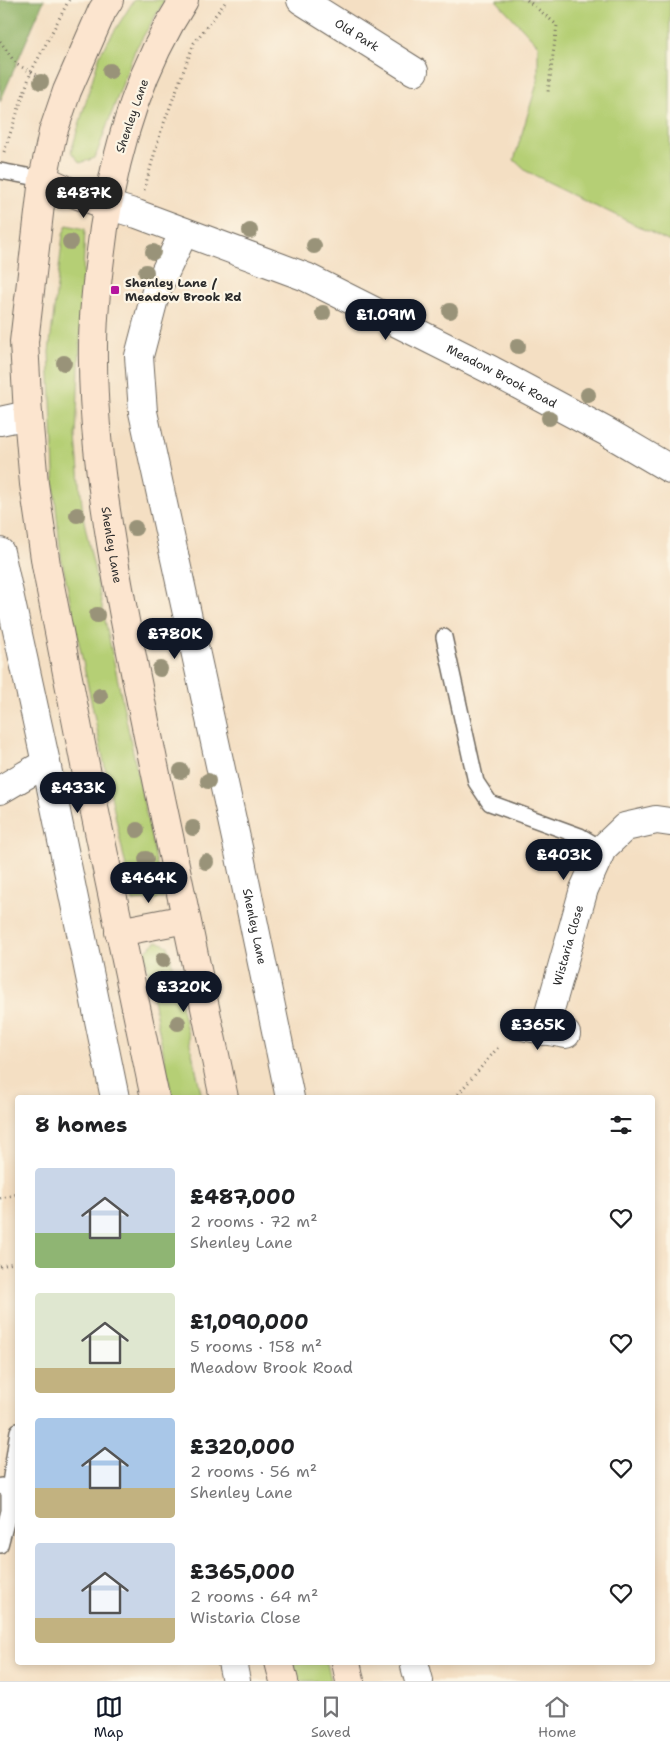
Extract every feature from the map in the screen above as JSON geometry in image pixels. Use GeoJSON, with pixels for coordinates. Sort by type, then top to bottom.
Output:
{"type":"FeatureCollection","features":[{"type":"Feature","properties":{"kind":"main road"},"geometry":{"type":"LineString","coordinates":[[109,0],[102,11],[67,91],[53,132],[43,179],[24,342],[34,484],[46,565],[119,932],[154,1095]]}},
{"type":"Feature","properties":{"kind":"main road","name":"Shenley Lane"},"geometry":{"type":"LineString","coordinates":[[184,0],[151,62],[134,104],[119,151],[107,205],[98,271],[93,346],[96,428],[104,499],[119,588],[144,720],[223,1095]]}},
{"type":"Feature","properties":{"kind":"main road"},"geometry":{"type":"LineString","coordinates":[[43,179],[73,193],[107,205]]}},
{"type":"Feature","properties":{"kind":"main road"},"geometry":{"type":"LineString","coordinates":[[119,932],[186,919]]}},
{"type":"Feature","properties":{"kind":"main road"},"geometry":{"type":"LineString","coordinates":[[280,1665],[284,1681]]}},
{"type":"Feature","properties":{"kind":"main road"},"geometry":{"type":"LineString","coordinates":[[347,1665],[350,1681]]}},
{"type":"Feature","properties":{"kind":"street","name":"Old Park"},"geometry":{"type":"LineString","coordinates":[[302,0],[414,71]]}},
{"type":"Feature","properties":{"kind":"street","name":"Meadow Brook Road"},"geometry":{"type":"LineString","coordinates":[[107,205],[137,214],[306,277],[499,374],[607,432],[670,469]]}},
{"type":"Feature","properties":{"kind":"street","name":"Shenley Lane"},"geometry":{"type":"LineString","coordinates":[[184,232],[156,291],[139,356],[143,412],[239,852],[289,1095]]}},
{"type":"Feature","properties":{"kind":"street"},"geometry":{"type":"LineString","coordinates":[[0,421],[28,415]]}},
{"type":"Feature","properties":{"kind":"street"},"geometry":{"type":"LineString","coordinates":[[0,552],[46,763],[114,1095]]}},
{"type":"Feature","properties":{"kind":"street"},"geometry":{"type":"LineString","coordinates":[[0,790],[46,763]]}},
{"type":"Feature","properties":{"kind":"street","name":"Wistaria Close"},"geometry":{"type":"LineString","coordinates":[[517,1025],[555,1032],[584,889],[602,849],[625,827],[656,820],[670,822]]}},
{"type":"Feature","properties":{"kind":"street"},"geometry":{"type":"LineString","coordinates":[[233,1665],[236,1681]]}},
{"type":"Feature","properties":{"kind":"street"},"geometry":{"type":"LineString","coordinates":[[415,1665],[419,1681]]}},
{"type":"Feature","properties":{"kind":"lane"},"geometry":{"type":"LineString","coordinates":[[1,163],[43,179]]}},
{"type":"Feature","properties":{"kind":"lane"},"geometry":{"type":"LineString","coordinates":[[444,637],[476,782],[490,803],[580,836],[602,849]]}},
{"type":"Feature","properties":{"kind":"lane"},"geometry":{"type":"LineString","coordinates":[[0,1545],[13,1512],[4,1488],[15,1443]]}},
{"type":"Feature","properties":{"kind":"path"},"geometry":{"type":"LineString","coordinates":[[1,163],[31,72],[69,0]]}},
{"type":"Feature","properties":{"kind":"path"},"geometry":{"type":"LineString","coordinates":[[137,214],[161,130],[194,43],[227,0]]}},
{"type":"Feature","properties":{"kind":"path"},"geometry":{"type":"LineString","coordinates":[[527,0],[557,25],[548,92]]}},
{"type":"Feature","properties":{"kind":"path"},"geometry":{"type":"LineString","coordinates":[[0,41],[16,64],[67,91]]}},
{"type":"Feature","properties":{"kind":"path"},"geometry":{"type":"LineString","coordinates":[[458,1095],[517,1025]]}},
{"type":"Feature","properties":{"kind":"path"},"geometry":{"type":"LineString","coordinates":[[0,1198],[15,1195]]}},
{"type":"Feature","properties":{"kind":"path"},"geometry":{"type":"LineString","coordinates":[[0,1266],[15,1263]]}},
{"type":"Feature","properties":{"kind":"green space"},"geometry":{"type":"Polygon","coordinates":[[[0,0],[44,0],[0,102],[0,0]]]}},
{"type":"Feature","properties":{"kind":"green space"},"geometry":{"type":"Polygon","coordinates":[[[134,0],[165,0],[135,50],[95,158],[80,163],[71,152],[100,54],[134,0]]]}},
{"type":"Feature","properties":{"kind":"green space"},"geometry":{"type":"Polygon","coordinates":[[[496,0],[670,0],[670,242],[526,171],[514,160],[538,80],[538,45],[496,0]]]}},
{"type":"Feature","properties":{"kind":"green space"},"geometry":{"type":"Polygon","coordinates":[[[67,225],[85,229],[76,437],[83,516],[164,898],[133,901],[61,557],[55,497],[49,352],[63,235],[67,225]]]}},
{"type":"Feature","properties":{"kind":"green space"},"geometry":{"type":"Polygon","coordinates":[[[157,941],[168,946],[202,1095],[172,1095],[145,951],[157,941]]]}},
{"type":"Feature","properties":{"kind":"green space"},"geometry":{"type":"Polygon","coordinates":[[[294,1665],[327,1665],[331,1681],[298,1681],[294,1665]]]}},
{"type":"Feature","properties":{"kind":"place","name":"Shenley Lane / Meadow Brook Rd"},"geometry":{"type":"Point","coordinates":[115,290]}}]}
